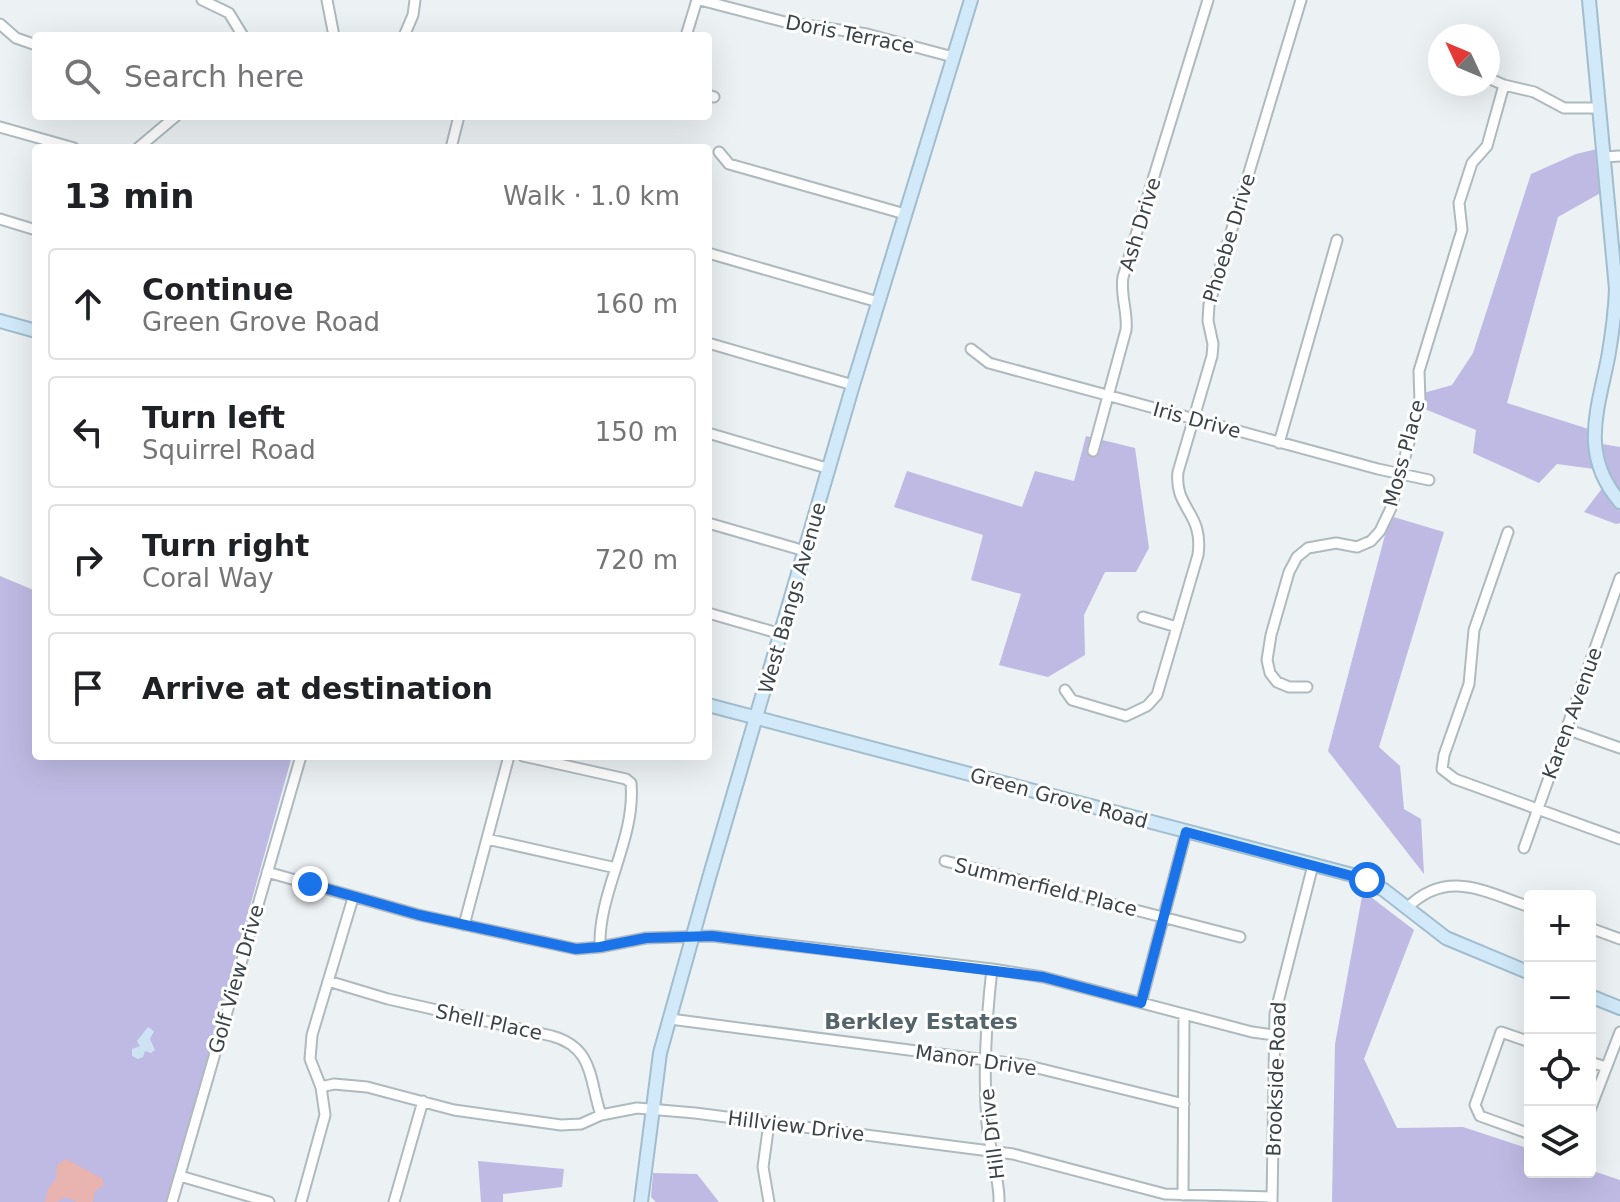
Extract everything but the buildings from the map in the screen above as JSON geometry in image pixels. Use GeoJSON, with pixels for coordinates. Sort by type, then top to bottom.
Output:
{"type":"FeatureCollection","features":[{"type":"Feature","properties":{"kind":"street"},"geometry":{"type":"LineString","coordinates":[[202,0],[229,13],[241,32]]}},
{"type":"Feature","properties":{"kind":"street"},"geometry":{"type":"LineString","coordinates":[[327,0],[333,32]]}},
{"type":"Feature","properties":{"kind":"street"},"geometry":{"type":"LineString","coordinates":[[406,32],[415,0]]}},
{"type":"Feature","properties":{"kind":"street"},"geometry":{"type":"LineString","coordinates":[[687,32],[698,0]]}},
{"type":"Feature","properties":{"kind":"street","name":"Doris Terrace"},"geometry":{"type":"LineString","coordinates":[[698,0],[785,22],[867,34],[953,57]]}},
{"type":"Feature","properties":{"kind":"street","name":"West Bangs Avenue"},"geometry":{"type":"LineString","coordinates":[[641,1202],[658,1061],[853,385],[971,0]]}},
{"type":"Feature","properties":{"kind":"street","name":"Ash Drive"},"geometry":{"type":"LineString","coordinates":[[1093,451],[1128,320],[1122,292],[1123,277],[1208,0]]}},
{"type":"Feature","properties":{"kind":"street","name":"Phoebe Drive"},"geometry":{"type":"LineString","coordinates":[[1065,690],[1072,700],[1126,716],[1140,711],[1157,695],[1200,538],[1196,522],[1177,485],[1213,352],[1209,305],[1301,0]]}},
{"type":"Feature","properties":{"kind":"street"},"geometry":{"type":"LineString","coordinates":[[1593,1],[1599,108],[1616,250],[1615,346],[1597,408],[1593,441],[1600,469],[1620,502]]}},
{"type":"Feature","properties":{"kind":"street"},"geometry":{"type":"LineString","coordinates":[[0,24],[16,38],[32,44]]}},
{"type":"Feature","properties":{"kind":"street"},"geometry":{"type":"LineString","coordinates":[[1500,83],[1534,92],[1564,108],[1599,108]]}},
{"type":"Feature","properties":{"kind":"street","name":"Moss Place"},"geometry":{"type":"LineString","coordinates":[[1307,687],[1289,687],[1277,682],[1270,673],[1267,660],[1289,572],[1297,557],[1308,548],[1336,543],[1357,547],[1371,541],[1380,531],[1391,508],[1420,402],[1419,371],[1462,230],[1459,203],[1472,163],[1487,146],[1504,85]]}},
{"type":"Feature","properties":{"kind":"street"},"geometry":{"type":"LineString","coordinates":[[142,144],[170,120]]}},
{"type":"Feature","properties":{"kind":"street"},"geometry":{"type":"LineString","coordinates":[[452,144],[458,120]]}},
{"type":"Feature","properties":{"kind":"street"},"geometry":{"type":"LineString","coordinates":[[0,127],[60,144]]}},
{"type":"Feature","properties":{"kind":"street"},"geometry":{"type":"LineString","coordinates":[[719,152],[729,164],[905,214]]}},
{"type":"Feature","properties":{"kind":"street"},"geometry":{"type":"LineString","coordinates":[[1604,157],[1620,156]]}},
{"type":"Feature","properties":{"kind":"street"},"geometry":{"type":"LineString","coordinates":[[0,219],[32,229]]}},
{"type":"Feature","properties":{"kind":"street"},"geometry":{"type":"LineString","coordinates":[[1279,443],[1337,240]]}},
{"type":"Feature","properties":{"kind":"street"},"geometry":{"type":"LineString","coordinates":[[712,254],[878,302]]}},
{"type":"Feature","properties":{"kind":"street"},"geometry":{"type":"LineString","coordinates":[[0,321],[32,330]]}},
{"type":"Feature","properties":{"kind":"street"},"geometry":{"type":"LineString","coordinates":[[712,344],[853,385]]}},
{"type":"Feature","properties":{"kind":"street","name":"Iris Drive"},"geometry":{"type":"LineString","coordinates":[[971,349],[989,363],[1279,443],[1429,480]]}},
{"type":"Feature","properties":{"kind":"street"},"geometry":{"type":"LineString","coordinates":[[712,434],[830,469]]}},
{"type":"Feature","properties":{"kind":"street"},"geometry":{"type":"LineString","coordinates":[[712,524],[805,551]]}},
{"type":"Feature","properties":{"kind":"street"},"geometry":{"type":"LineString","coordinates":[[1508,532],[1474,630],[1469,684],[1442,769],[1447,776],[1620,839]]}},
{"type":"Feature","properties":{"kind":"street","name":"Karen Avenue"},"geometry":{"type":"LineString","coordinates":[[1524,848],[1620,578]]}},
{"type":"Feature","properties":{"kind":"street"},"geometry":{"type":"LineString","coordinates":[[712,614],[781,634]]}},
{"type":"Feature","properties":{"kind":"street"},"geometry":{"type":"LineString","coordinates":[[1143,617],[1177,627]]}},
{"type":"Feature","properties":{"kind":"street","name":"Green Grove Road"},"geometry":{"type":"LineString","coordinates":[[712,706],[1367,880],[1446,938],[1524,970]]}},
{"type":"Feature","properties":{"kind":"street"},"geometry":{"type":"LineString","coordinates":[[1566,729],[1620,748]]}},
{"type":"Feature","properties":{"kind":"street","name":"Golf View Drive"},"geometry":{"type":"LineString","coordinates":[[172,1202],[300,760]]}},
{"type":"Feature","properties":{"kind":"street"},"geometry":{"type":"LineString","coordinates":[[464,925],[508,760]]}},
{"type":"Feature","properties":{"kind":"street"},"geometry":{"type":"LineString","coordinates":[[541,760],[626,779],[631,783],[627,823],[599,929],[600,947]]}},
{"type":"Feature","properties":{"kind":"street"},"geometry":{"type":"LineString","coordinates":[[1141,1003],[1186,832]]}},
{"type":"Feature","properties":{"kind":"street"},"geometry":{"type":"LineString","coordinates":[[487,839],[616,868]]}},
{"type":"Feature","properties":{"kind":"street","name":"Summerfield Place"},"geometry":{"type":"LineString","coordinates":[[945,861],[1240,937]]}},
{"type":"Feature","properties":{"kind":"street","name":"Brookside Road"},"geometry":{"type":"LineString","coordinates":[[1272,1199],[1277,1001],[1313,865]]}},
{"type":"Feature","properties":{"kind":"street"},"geometry":{"type":"LineString","coordinates":[[267,872],[353,898],[576,949],[646,938],[712,936],[992,969],[1043,977],[1184,1015],[1274,1035]]}},
{"type":"Feature","properties":{"kind":"street"},"geometry":{"type":"LineString","coordinates":[[1407,908],[1423,893],[1460,885],[1524,905]]}},
{"type":"Feature","properties":{"kind":"street"},"geometry":{"type":"LineString","coordinates":[[301,1202],[324,1122],[325,1106],[310,1051],[353,898]]}},
{"type":"Feature","properties":{"kind":"street"},"geometry":{"type":"LineString","coordinates":[[1596,930],[1620,939]]}},
{"type":"Feature","properties":{"kind":"street","name":"Hill Drive"},"geometry":{"type":"LineString","coordinates":[[992,969],[985,1059],[991,1150],[999,1202]]}},
{"type":"Feature","properties":{"kind":"street","name":"Shell Place"},"geometry":{"type":"LineString","coordinates":[[328,981],[388,999],[569,1042],[589,1065],[601,1115]]}},
{"type":"Feature","properties":{"kind":"street"},"geometry":{"type":"LineString","coordinates":[[1596,998],[1620,1008]]}},
{"type":"Feature","properties":{"kind":"street"},"geometry":{"type":"LineString","coordinates":[[1183,1195],[1184,1015]]}},
{"type":"Feature","properties":{"kind":"street","name":"Manor Drive"},"geometry":{"type":"LineString","coordinates":[[670,1019],[1025,1065],[1184,1104]]}},
{"type":"Feature","properties":{"kind":"street"},"geometry":{"type":"LineString","coordinates":[[1524,1040],[1501,1032],[1475,1105],[1480,1116],[1524,1132]]}},
{"type":"Feature","properties":{"kind":"street"},"geometry":{"type":"LineString","coordinates":[[1591,1106],[1620,1032]]}},
{"type":"Feature","properties":{"kind":"street"},"geometry":{"type":"LineString","coordinates":[[1596,1064],[1606,1067]]}},
{"type":"Feature","properties":{"kind":"street","name":"Hillview Drive"},"geometry":{"type":"LineString","coordinates":[[321,1087],[334,1084],[367,1087],[454,1110],[561,1125],[581,1124],[626,1109],[651,1109],[991,1150],[1165,1194],[1272,1199]]}},
{"type":"Feature","properties":{"kind":"street"},"geometry":{"type":"LineString","coordinates":[[394,1202],[423,1101]]}},
{"type":"Feature","properties":{"kind":"street"},"geometry":{"type":"LineString","coordinates":[[769,1123],[763,1167],[769,1202]]}},
{"type":"Feature","properties":{"kind":"street"},"geometry":{"type":"LineString","coordinates":[[180,1176],[269,1202]]}},
{"type":"Feature","properties":{"kind":"shaded area"},"geometry":{"type":"Polygon","coordinates":[[[1601,148],[1604,191],[1558,217],[1507,403],[1595,431],[1596,443],[1620,447],[1620,523],[1616,524],[1584,512],[1607,482],[1602,470],[1557,464],[1539,483],[1473,453],[1476,430],[1420,407],[1420,394],[1452,385],[1473,353],[1531,174],[1576,154],[1601,148]]]}},
{"type":"Feature","properties":{"kind":"shaded area"},"geometry":{"type":"Polygon","coordinates":[[[1086,436],[1135,448],[1149,548],[1136,572],[1105,572],[1084,615],[1085,655],[1048,677],[999,665],[1021,594],[971,580],[983,535],[894,507],[907,471],[1022,507],[1035,471],[1074,481],[1086,436]]]}},
{"type":"Feature","properties":{"kind":"shaded area"},"geometry":{"type":"Polygon","coordinates":[[[1390,516],[1444,532],[1379,747],[1400,766],[1404,809],[1421,819],[1424,874],[1328,751],[1390,516]]]}},
{"type":"Feature","properties":{"kind":"shaded area"},"geometry":{"type":"Polygon","coordinates":[[[0,576],[32,589],[32,760],[291,760],[167,1202],[0,1202],[0,576]]]}},
{"type":"Feature","properties":{"kind":"shaded area"},"geometry":{"type":"Polygon","coordinates":[[[1363,891],[1414,930],[1364,1059],[1397,1128],[1463,1127],[1524,1147],[1524,1178],[1596,1178],[1596,1172],[1620,1180],[1620,1202],[1332,1202],[1335,1044],[1363,891]]]}},
{"type":"Feature","properties":{"kind":"shaded area"},"geometry":{"type":"Polygon","coordinates":[[[66,1159],[103,1179],[103,1186],[95,1191],[93,1202],[77,1202],[66,1197],[56,1202],[45,1202],[48,1189],[56,1179],[57,1165],[66,1159]]]}},
{"type":"Feature","properties":{"kind":"shaded area"},"geometry":{"type":"Polygon","coordinates":[[[478,1161],[564,1169],[562,1187],[503,1194],[503,1202],[481,1202],[478,1161]]]}},
{"type":"Feature","properties":{"kind":"shaded area"},"geometry":{"type":"Polygon","coordinates":[[[653,1173],[697,1174],[719,1202],[656,1202],[651,1197],[653,1173]]]}},
{"type":"Feature","properties":{"kind":"sand"},"geometry":{"type":"Polygon","coordinates":[[[148,1027],[154,1031],[150,1039],[155,1050],[151,1053],[145,1051],[143,1057],[138,1059],[132,1056],[132,1049],[140,1046],[137,1041],[148,1027]]]}},
{"type":"Feature","properties":{"kind":"district","name":"Berkley Estates"},"geometry":{"type":"Point","coordinates":[921,1021]}},
{"type":"Feature","properties":{"kind":"route"},"geometry":{"type":"LineString","coordinates":[[310,884],[419,915],[576,949],[664,936],[712,936],[992,969],[1043,977],[1141,1003],[1186,832],[1367,880]]}}]}
